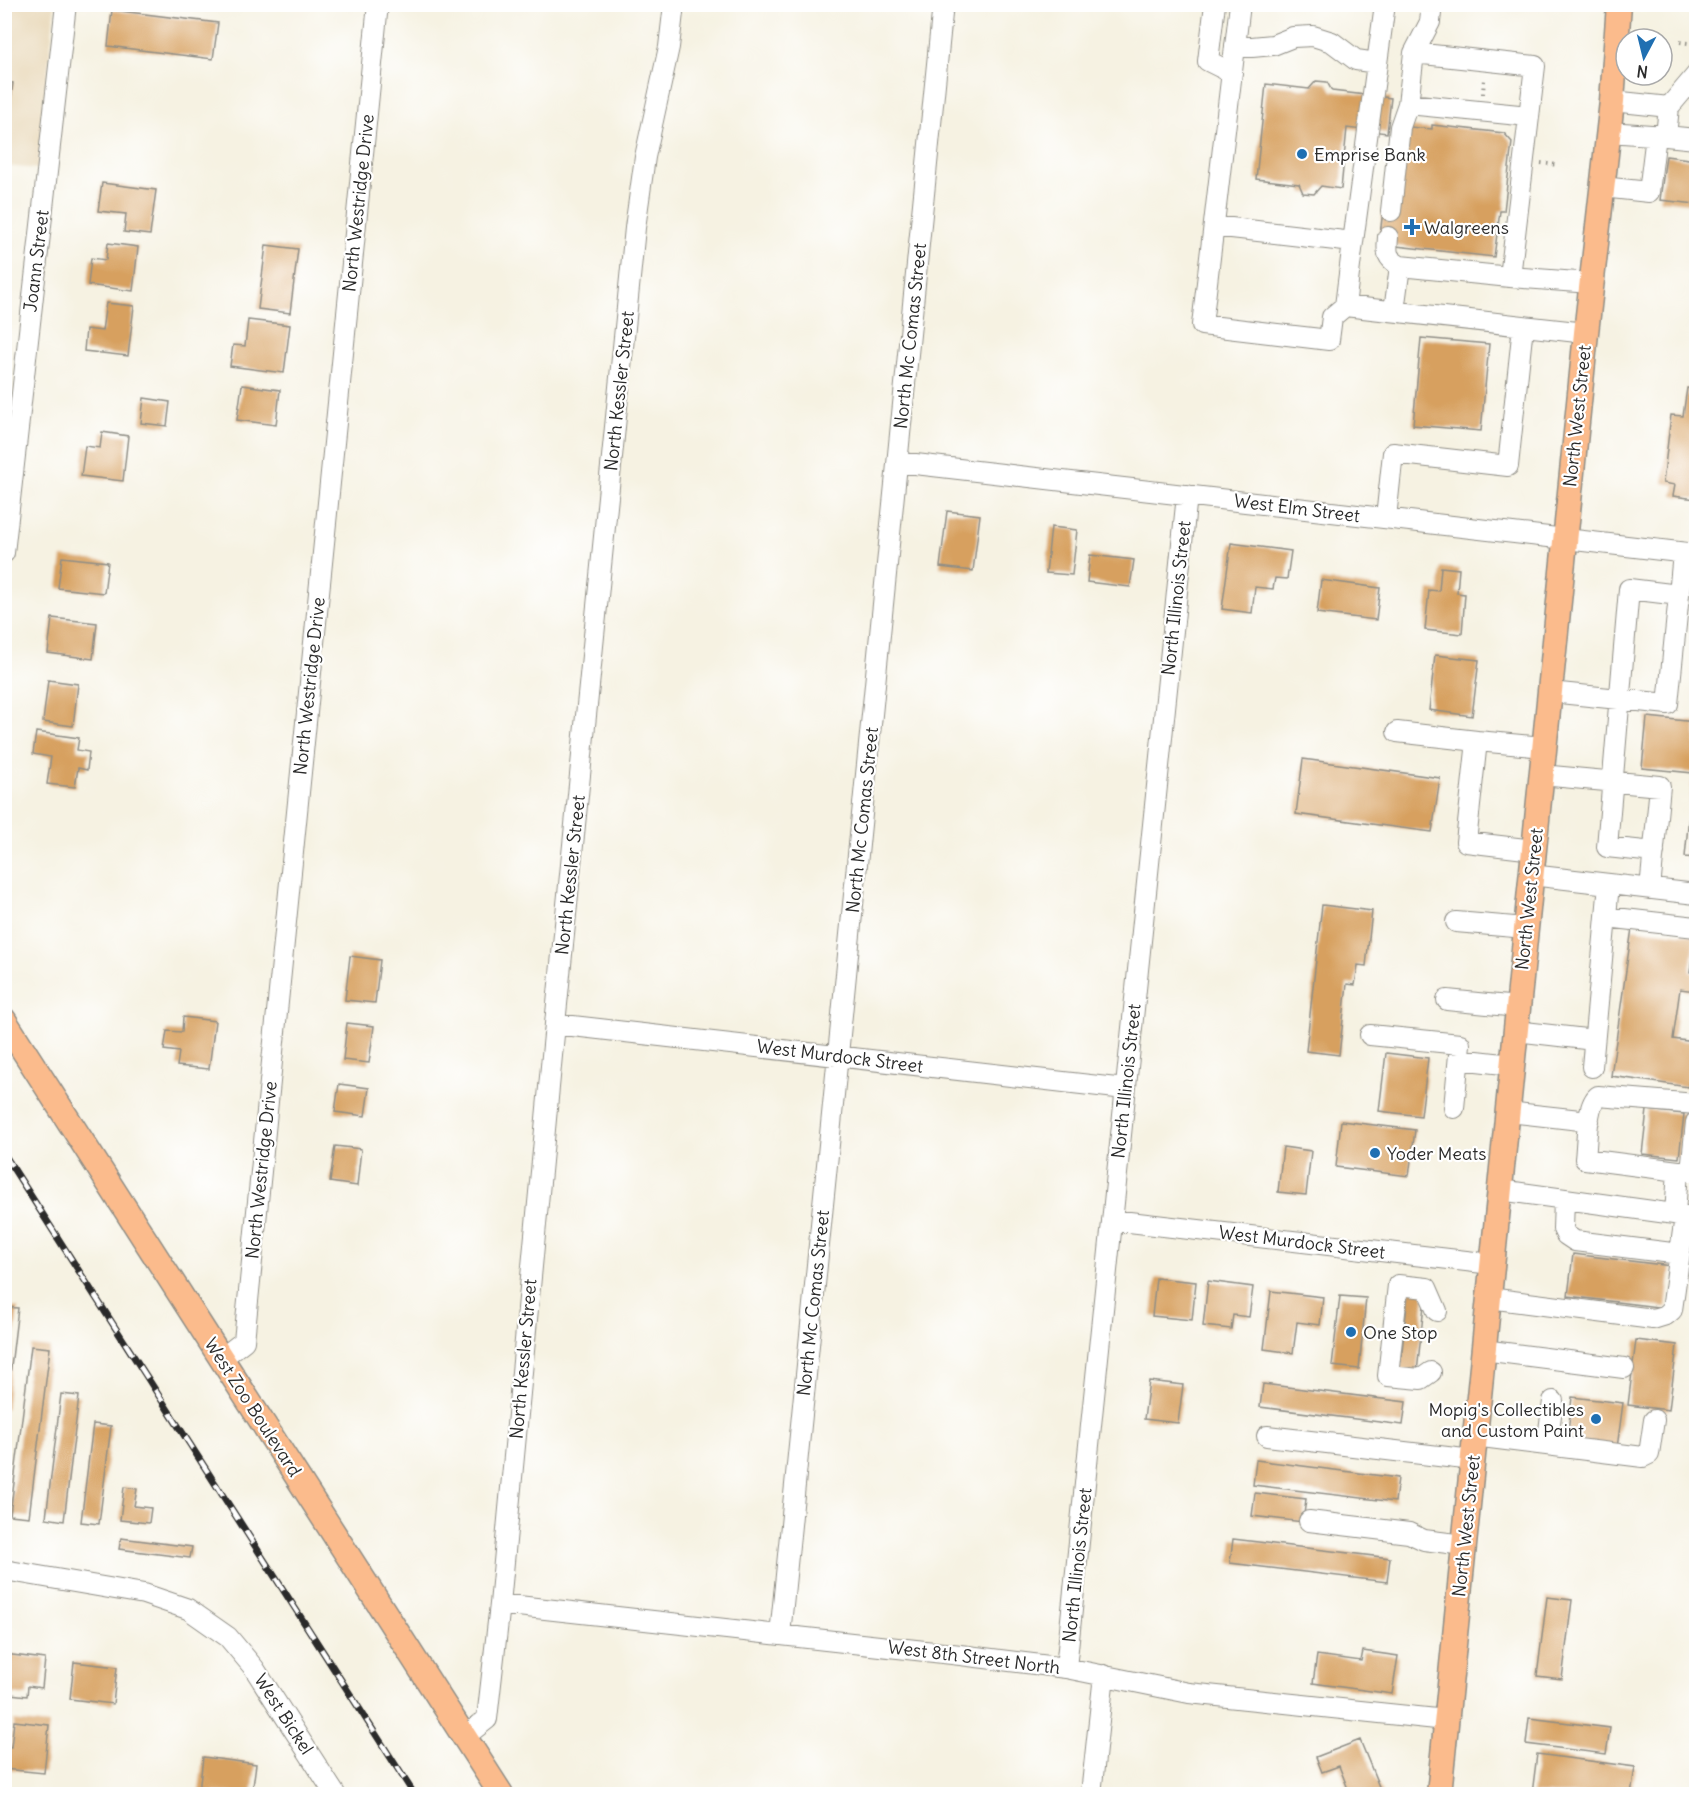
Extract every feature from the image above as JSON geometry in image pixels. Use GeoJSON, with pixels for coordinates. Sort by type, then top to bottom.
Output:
{"type":"FeatureCollection","features":[{"type":"Feature","properties":{"kind":"main road","name":"North West Street"},"geometry":{"type":"LineString","coordinates":[[1439,1794],[1591,283],[1612,100],[1619,4]]}},
{"type":"Feature","properties":{"kind":"main road","name":"West Zoo Boulevard"},"geometry":{"type":"LineString","coordinates":[[4,1020],[501,1794]]}},
{"type":"Feature","properties":{"kind":"street","name":"Joann Street"},"geometry":{"type":"LineString","coordinates":[[4,553],[66,4]]}},
{"type":"Feature","properties":{"kind":"street","name":"North Westridge Drive"},"geometry":{"type":"LineString","coordinates":[[222,1358],[244,1341],[378,4]]}},
{"type":"Feature","properties":{"kind":"street","name":"North Kessler Street"},"geometry":{"type":"LineString","coordinates":[[464,1737],[487,1719],[635,228],[645,157],[669,47],[674,4]]}},
{"type":"Feature","properties":{"kind":"street","name":"North Mc Comas Street"},"geometry":{"type":"LineString","coordinates":[[780,1635],[942,4]]}},
{"type":"Feature","properties":{"kind":"street"},"geometry":{"type":"LineString","coordinates":[[1215,4],[1208,61],[1232,73]]}},
{"type":"Feature","properties":{"kind":"street"},"geometry":{"type":"LineString","coordinates":[[1240,4],[1202,325],[1329,340],[1332,317],[1345,306],[1385,4]]}},
{"type":"Feature","properties":{"kind":"street"},"geometry":{"type":"LineString","coordinates":[[1391,211],[1400,127],[1408,104],[1414,53],[1430,22],[1432,4]]}},
{"type":"Feature","properties":{"kind":"street"},"geometry":{"type":"LineString","coordinates":[[1235,45],[1252,47],[1273,45],[1293,37],[1313,36],[1332,42],[1356,60],[1377,63]]}},
{"type":"Feature","properties":{"kind":"street"},"geometry":{"type":"LineString","coordinates":[[1414,53],[1535,66],[1510,277]]}},
{"type":"Feature","properties":{"kind":"street"},"geometry":{"type":"LineString","coordinates":[[1602,187],[1649,192],[1669,107],[1696,75]]}},
{"type":"Feature","properties":{"kind":"street"},"geometry":{"type":"LineString","coordinates":[[1612,100],[1669,107]]}},
{"type":"Feature","properties":{"kind":"street"},"geometry":{"type":"LineString","coordinates":[[1408,104],[1529,116]]}},
{"type":"Feature","properties":{"kind":"street"},"geometry":{"type":"LineString","coordinates":[[1608,132],[1696,139]]}},
{"type":"Feature","properties":{"kind":"street"},"geometry":{"type":"LineString","coordinates":[[1214,226],[1353,242]]}},
{"type":"Feature","properties":{"kind":"street"},"geometry":{"type":"LineString","coordinates":[[1388,237],[1387,252],[1391,261],[1400,266],[1591,283]]}},
{"type":"Feature","properties":{"kind":"street"},"geometry":{"type":"LineString","coordinates":[[1394,311],[1400,266]]}},
{"type":"Feature","properties":{"kind":"street"},"geometry":{"type":"LineString","coordinates":[[1345,306],[1586,333]]}},
{"type":"Feature","properties":{"kind":"street"},"geometry":{"type":"LineString","coordinates":[[1386,518],[1393,453],[1508,466],[1523,326]]}},
{"type":"Feature","properties":{"kind":"street","name":"West Elm Street"},"geometry":{"type":"LineString","coordinates":[[897,462],[1690,553]]}},
{"type":"Feature","properties":{"kind":"street","name":"North Illinois Street"},"geometry":{"type":"LineString","coordinates":[[1066,1668],[1187,495]]}},
{"type":"Feature","properties":{"kind":"street"},"geometry":{"type":"LineString","coordinates":[[1550,692],[1668,704],[1679,595],[1690,553]]}},
{"type":"Feature","properties":{"kind":"street"},"geometry":{"type":"LineString","coordinates":[[1654,852],[1607,847],[1629,589],[1679,595]]}},
{"type":"Feature","properties":{"kind":"street"},"geometry":{"type":"LineString","coordinates":[[1397,732],[1544,747]]}},
{"type":"Feature","properties":{"kind":"street"},"geometry":{"type":"LineString","coordinates":[[1477,741],[1466,842],[1534,850]]}},
{"type":"Feature","properties":{"kind":"street"},"geometry":{"type":"LineString","coordinates":[[1541,775],[1660,786],[1650,889]]}},
{"type":"Feature","properties":{"kind":"street"},"geometry":{"type":"LineString","coordinates":[[1532,875],[1696,894]]}},
{"type":"Feature","properties":{"kind":"street"},"geometry":{"type":"LineString","coordinates":[[1592,1067],[1609,884]]}},
{"type":"Feature","properties":{"kind":"street"},"geometry":{"type":"LineString","coordinates":[[1606,917],[1696,927]]}},
{"type":"Feature","properties":{"kind":"street"},"geometry":{"type":"LineString","coordinates":[[1456,922],[1526,928]]}},
{"type":"Feature","properties":{"kind":"street"},"geometry":{"type":"LineString","coordinates":[[1447,1000],[1518,1007]]}},
{"type":"Feature","properties":{"kind":"street","name":"West Murdock Street"},"geometry":{"type":"LineString","coordinates":[[555,1024],[1125,1089]]}},
{"type":"Feature","properties":{"kind":"street"},"geometry":{"type":"LineString","coordinates":[[1516,1031],[1594,1040]]}},
{"type":"Feature","properties":{"kind":"street"},"geometry":{"type":"LineString","coordinates":[[1370,1035],[1460,1044],[1454,1108]]}},
{"type":"Feature","properties":{"kind":"street"},"geometry":{"type":"LineString","coordinates":[[1459,1059],[1512,1065]]}},
{"type":"Feature","properties":{"kind":"street"},"geometry":{"type":"LineString","coordinates":[[1696,1104],[1598,1096],[1594,1099],[1589,1121],[1585,1159],[1690,1171],[1696,1122]]}},
{"type":"Feature","properties":{"kind":"street"},"geometry":{"type":"LineString","coordinates":[[1621,1097],[1639,1105],[1696,1111]]}},
{"type":"Feature","properties":{"kind":"street"},"geometry":{"type":"LineString","coordinates":[[1508,1112],[1589,1121]]}},
{"type":"Feature","properties":{"kind":"street"},"geometry":{"type":"LineString","coordinates":[[1489,1298],[1653,1319],[1666,1315],[1672,1310],[1686,1216],[1678,1171]]}},
{"type":"Feature","properties":{"kind":"street"},"geometry":{"type":"LineString","coordinates":[[1500,1190],[1686,1216]]}},
{"type":"Feature","properties":{"kind":"street"},"geometry":{"type":"LineString","coordinates":[[1564,1199],[1563,1229],[1566,1235],[1575,1241],[1680,1254]]}},
{"type":"Feature","properties":{"kind":"street","name":"West Murdock Street"},"geometry":{"type":"LineString","coordinates":[[1112,1220],[1492,1264]]}},
{"type":"Feature","properties":{"kind":"street"},"geometry":{"type":"LineString","coordinates":[[1431,1372],[1421,1379],[1388,1376],[1398,1285],[1427,1288],[1437,1311]]}},
{"type":"Feature","properties":{"kind":"street"},"geometry":{"type":"LineString","coordinates":[[1484,1350],[1624,1368]]}},
{"type":"Feature","properties":{"kind":"street"},"geometry":{"type":"LineString","coordinates":[[1547,1445],[1553,1401]]}},
{"type":"Feature","properties":{"kind":"street"},"geometry":{"type":"LineString","coordinates":[[1474,1436],[1644,1457],[1649,1454],[1651,1448],[1654,1420]]}},
{"type":"Feature","properties":{"kind":"street"},"geometry":{"type":"LineString","coordinates":[[1267,1436],[1473,1460]]}},
{"type":"Feature","properties":{"kind":"street"},"geometry":{"type":"LineString","coordinates":[[1309,1521],[1409,1533],[1424,1540],[1464,1545]]}},
{"type":"Feature","properties":{"kind":"street","name":"West Bickel"},"geometry":{"type":"LineString","coordinates":[[4,1570],[144,1594],[188,1609],[228,1637],[254,1668],[335,1794]]}},
{"type":"Feature","properties":{"kind":"street","name":"West 8th Street North"},"geometry":{"type":"LineString","coordinates":[[500,1604],[1066,1668],[1189,1694],[1446,1720]]}},
{"type":"Feature","properties":{"kind":"street"},"geometry":{"type":"LineString","coordinates":[[1091,1794],[1104,1675]]}},
{"type":"Feature","properties":{"kind":"path"},"geometry":{"type":"LineString","coordinates":[[1680,42],[1696,44]]}},
{"type":"Feature","properties":{"kind":"shaded area"},"geometry":{"type":"Polygon","coordinates":[[[5,5],[55,5],[38,169],[5,166],[5,5]]]}},
{"type":"Feature","properties":{"kind":"building"},"geometry":{"type":"Polygon","coordinates":[[[112,10],[218,23],[213,59],[108,46],[112,10]]]}},
{"type":"Feature","properties":{"kind":"building","name":"Emprise Bank"},"geometry":{"type":"Polygon","coordinates":[[[1316,81],[1327,82],[1332,91],[1391,98],[1387,133],[1347,128],[1341,189],[1321,186],[1314,194],[1303,193],[1299,184],[1256,179],[1266,84],[1309,89],[1316,81]]]}},
{"type":"Feature","properties":{"kind":"building"},"geometry":{"type":"Polygon","coordinates":[[[4,82],[13,83],[6,137],[4,137],[4,82]]]}},
{"type":"Feature","properties":{"kind":"building","name":"Walgreens"},"geometry":{"type":"Polygon","coordinates":[[[1432,125],[1504,133],[1512,142],[1504,211],[1500,211],[1494,257],[1396,246],[1380,235],[1383,210],[1410,127],[1432,129],[1432,125]]]}},
{"type":"Feature","properties":{"kind":"building"},"geometry":{"type":"Polygon","coordinates":[[[1666,156],[1696,160],[1696,204],[1660,200],[1666,156]]]}},
{"type":"Feature","properties":{"kind":"building"},"geometry":{"type":"Polygon","coordinates":[[[102,183],[156,190],[150,235],[124,232],[126,214],[98,211],[102,183]]]}},
{"type":"Feature","properties":{"kind":"building"},"geometry":{"type":"Polygon","coordinates":[[[108,243],[138,247],[133,291],[88,285],[91,258],[106,260],[108,243]]]}},
{"type":"Feature","properties":{"kind":"building"},"geometry":{"type":"Polygon","coordinates":[[[266,245],[298,249],[290,313],[258,309],[266,245]]]}},
{"type":"Feature","properties":{"kind":"building"},"geometry":{"type":"Polygon","coordinates":[[[106,303],[134,306],[128,356],[84,351],[86,329],[102,331],[106,303]]]}},
{"type":"Feature","properties":{"kind":"building"},"geometry":{"type":"Polygon","coordinates":[[[248,320],[290,325],[284,373],[230,366],[233,345],[245,346],[248,320]]]}},
{"type":"Feature","properties":{"kind":"building"},"geometry":{"type":"Polygon","coordinates":[[[1421,338],[1489,344],[1481,431],[1413,425],[1421,338]]]}},
{"type":"Feature","properties":{"kind":"building"},"geometry":{"type":"Polygon","coordinates":[[[242,385],[280,390],[276,425],[237,420],[242,385]]]}},
{"type":"Feature","properties":{"kind":"building"},"geometry":{"type":"Polygon","coordinates":[[[1687,388],[1696,389],[1696,499],[1673,496],[1675,485],[1663,483],[1671,415],[1683,416],[1687,388]]]}},
{"type":"Feature","properties":{"kind":"building"},"geometry":{"type":"Polygon","coordinates":[[[144,398],[170,402],[167,426],[141,423],[144,398]]]}},
{"type":"Feature","properties":{"kind":"building"},"geometry":{"type":"Polygon","coordinates":[[[102,432],[128,436],[123,481],[81,476],[85,446],[100,448],[102,432]]]}},
{"type":"Feature","properties":{"kind":"building"},"geometry":{"type":"Polygon","coordinates":[[[947,511],[980,515],[973,571],[940,567],[947,511]]]}},
{"type":"Feature","properties":{"kind":"building"},"geometry":{"type":"Polygon","coordinates":[[[1051,527],[1077,530],[1072,575],[1046,573],[1051,527]]]}},
{"type":"Feature","properties":{"kind":"building"},"geometry":{"type":"Polygon","coordinates":[[[1231,543],[1291,551],[1287,579],[1275,578],[1273,589],[1255,587],[1252,613],[1222,609],[1231,543]]]}},
{"type":"Feature","properties":{"kind":"building"},"geometry":{"type":"Polygon","coordinates":[[[1090,555],[1134,560],[1130,587],[1087,582],[1090,555]]]}},
{"type":"Feature","properties":{"kind":"building"},"geometry":{"type":"Polygon","coordinates":[[[62,557],[108,562],[104,593],[58,588],[62,557]]]}},
{"type":"Feature","properties":{"kind":"building"},"geometry":{"type":"Polygon","coordinates":[[[1441,567],[1459,569],[1457,593],[1465,594],[1462,634],[1425,630],[1429,590],[1439,591],[1441,567]]]}},
{"type":"Feature","properties":{"kind":"building"},"geometry":{"type":"Polygon","coordinates":[[[1321,580],[1380,588],[1376,620],[1317,613],[1321,580]]]}},
{"type":"Feature","properties":{"kind":"building"},"geometry":{"type":"Polygon","coordinates":[[[52,618],[97,623],[93,659],[48,653],[52,618]]]}},
{"type":"Feature","properties":{"kind":"building"},"geometry":{"type":"Polygon","coordinates":[[[1435,655],[1479,660],[1472,716],[1429,710],[1435,655]]]}},
{"type":"Feature","properties":{"kind":"building"},"geometry":{"type":"Polygon","coordinates":[[[48,680],[78,684],[73,726],[43,722],[48,680]]]}},
{"type":"Feature","properties":{"kind":"building"},"geometry":{"type":"Polygon","coordinates":[[[1647,717],[1696,722],[1696,858],[1685,857],[1693,773],[1642,768],[1647,717]]]}},
{"type":"Feature","properties":{"kind":"building"},"geometry":{"type":"Polygon","coordinates":[[[36,732],[79,738],[77,750],[89,752],[87,770],[78,768],[75,787],[47,784],[51,757],[33,754],[36,732]]]}},
{"type":"Feature","properties":{"kind":"building"},"geometry":{"type":"Polygon","coordinates":[[[1303,759],[1440,778],[1432,832],[1296,814],[1303,759]]]}},
{"type":"Feature","properties":{"kind":"building"},"geometry":{"type":"Polygon","coordinates":[[[1322,905],[1372,911],[1366,966],[1358,965],[1355,985],[1347,984],[1339,1055],[1306,1051],[1322,905]]]}},
{"type":"Feature","properties":{"kind":"building"},"geometry":{"type":"Polygon","coordinates":[[[1632,928],[1695,936],[1690,972],[1696,973],[1696,991],[1680,989],[1673,1039],[1694,1042],[1688,1087],[1611,1076],[1632,928]]]}},
{"type":"Feature","properties":{"kind":"building"},"geometry":{"type":"Polygon","coordinates":[[[350,956],[380,960],[375,1003],[345,1000],[350,956]]]}},
{"type":"Feature","properties":{"kind":"building"},"geometry":{"type":"Polygon","coordinates":[[[183,1017],[215,1021],[209,1069],[177,1066],[179,1052],[164,1050],[167,1031],[182,1032],[183,1017]]]}},
{"type":"Feature","properties":{"kind":"building"},"geometry":{"type":"Polygon","coordinates":[[[347,1023],[374,1026],[369,1063],[343,1060],[347,1023]]]}},
{"type":"Feature","properties":{"kind":"building"},"geometry":{"type":"Polygon","coordinates":[[[1386,1053],[1428,1058],[1421,1116],[1379,1111],[1386,1053]]]}},
{"type":"Feature","properties":{"kind":"building"},"geometry":{"type":"Polygon","coordinates":[[[339,1084],[369,1088],[365,1116],[335,1112],[339,1084]]]}},
{"type":"Feature","properties":{"kind":"building"},"geometry":{"type":"Polygon","coordinates":[[[1647,1110],[1684,1114],[1679,1158],[1642,1154],[1647,1110]]]}},
{"type":"Feature","properties":{"kind":"building"},"geometry":{"type":"Polygon","coordinates":[[[1341,1121],[1415,1130],[1409,1176],[1336,1167],[1341,1121]]]}},
{"type":"Feature","properties":{"kind":"building"},"geometry":{"type":"Polygon","coordinates":[[[335,1146],[361,1149],[357,1186],[330,1182],[335,1146]]]}},
{"type":"Feature","properties":{"kind":"building"},"geometry":{"type":"Polygon","coordinates":[[[1283,1147],[1311,1151],[1306,1195],[1278,1192],[1283,1147]]]}},
{"type":"Feature","properties":{"kind":"building"},"geometry":{"type":"Polygon","coordinates":[[[1573,1254],[1671,1266],[1666,1308],[1568,1296],[1573,1254]]]}},
{"type":"Feature","properties":{"kind":"building"},"geometry":{"type":"Polygon","coordinates":[[[1156,1278],[1196,1282],[1192,1320],[1152,1316],[1156,1278]]]}},
{"type":"Feature","properties":{"kind":"building"},"geometry":{"type":"Polygon","coordinates":[[[1208,1281],[1253,1287],[1249,1317],[1233,1315],[1231,1329],[1203,1326],[1208,1281]]]}},
{"type":"Feature","properties":{"kind":"building"},"geometry":{"type":"Polygon","coordinates":[[[1409,1285],[1426,1286],[1416,1382],[1399,1380],[1409,1285]]]}},
{"type":"Feature","properties":{"kind":"building"},"geometry":{"type":"Polygon","coordinates":[[[1271,1291],[1323,1297],[1320,1325],[1297,1322],[1293,1353],[1264,1349],[1271,1291]]]}},
{"type":"Feature","properties":{"kind":"building"},"geometry":{"type":"Polygon","coordinates":[[[1340,1296],[1366,1298],[1359,1369],[1332,1366],[1340,1296]]]}},
{"type":"Feature","properties":{"kind":"building"},"geometry":{"type":"Polygon","coordinates":[[[4,1307],[18,1308],[6,1409],[4,1408],[4,1307]]]}},
{"type":"Feature","properties":{"kind":"building"},"geometry":{"type":"Polygon","coordinates":[[[1636,1340],[1677,1345],[1669,1410],[1628,1405],[1636,1340]]]}},
{"type":"Feature","properties":{"kind":"building"},"geometry":{"type":"Polygon","coordinates":[[[31,1346],[50,1348],[29,1517],[10,1515],[31,1346]]]}},
{"type":"Feature","properties":{"kind":"building"},"geometry":{"type":"Polygon","coordinates":[[[1149,1381],[1183,1385],[1178,1423],[1144,1419],[1149,1381]]]}},
{"type":"Feature","properties":{"kind":"building"},"geometry":{"type":"Polygon","coordinates":[[[1263,1384],[1406,1402],[1403,1425],[1260,1407],[1263,1384]]]}},
{"type":"Feature","properties":{"kind":"building"},"geometry":{"type":"Polygon","coordinates":[[[61,1394],[79,1396],[64,1521],[46,1518],[61,1394]]]}},
{"type":"Feature","properties":{"kind":"building"},"geometry":{"type":"Polygon","coordinates":[[[1572,1397],[1623,1403],[1617,1448],[1567,1441],[1572,1397]]]}},
{"type":"Feature","properties":{"kind":"building"},"geometry":{"type":"Polygon","coordinates":[[[93,1424],[111,1426],[99,1524],[81,1522],[93,1424]]]}},
{"type":"Feature","properties":{"kind":"building"},"geometry":{"type":"Polygon","coordinates":[[[1256,1460],[1398,1478],[1395,1502],[1253,1485],[1256,1460]]]}},
{"type":"Feature","properties":{"kind":"building"},"geometry":{"type":"Polygon","coordinates":[[[124,1487],[137,1489],[134,1506],[151,1508],[149,1523],[120,1520],[124,1487]]]}},
{"type":"Feature","properties":{"kind":"building"},"geometry":{"type":"Polygon","coordinates":[[[1255,1493],[1306,1499],[1303,1522],[1252,1516],[1255,1493]]]}},
{"type":"Feature","properties":{"kind":"building"},"geometry":{"type":"Polygon","coordinates":[[[121,1538],[192,1547],[190,1558],[119,1549],[121,1538]]]}},
{"type":"Feature","properties":{"kind":"building"},"geometry":{"type":"Polygon","coordinates":[[[1233,1539],[1390,1558],[1387,1582],[1230,1563],[1233,1539]]]}},
{"type":"Feature","properties":{"kind":"building"},"geometry":{"type":"Polygon","coordinates":[[[1547,1597],[1572,1600],[1562,1679],[1537,1676],[1547,1597]]]}},
{"type":"Feature","properties":{"kind":"building"},"geometry":{"type":"Polygon","coordinates":[[[1363,1651],[1398,1656],[1392,1694],[1313,1683],[1317,1655],[1361,1661],[1363,1651]]]}},
{"type":"Feature","properties":{"kind":"building"},"geometry":{"type":"Polygon","coordinates":[[[4,1654],[45,1659],[42,1688],[28,1686],[27,1696],[11,1694],[12,1687],[4,1686],[4,1654]]]}},
{"type":"Feature","properties":{"kind":"building"},"geometry":{"type":"Polygon","coordinates":[[[74,1662],[117,1667],[113,1704],[70,1699],[74,1662]]]}},
{"type":"Feature","properties":{"kind":"building"},"geometry":{"type":"Polygon","coordinates":[[[1529,1718],[1610,1728],[1606,1754],[1526,1744],[1529,1718]]]}},
{"type":"Feature","properties":{"kind":"building"},"geometry":{"type":"Polygon","coordinates":[[[14,1721],[49,1725],[44,1773],[4,1769],[4,1746],[11,1747],[14,1721]]]}},
{"type":"Feature","properties":{"kind":"building"},"geometry":{"type":"Polygon","coordinates":[[[1360,1740],[1382,1794],[1350,1794],[1339,1766],[1322,1772],[1316,1757],[1360,1740]]]}},
{"type":"Feature","properties":{"kind":"building"},"geometry":{"type":"Polygon","coordinates":[[[1537,1754],[1635,1767],[1631,1794],[1532,1794],[1537,1754]]]}},
{"type":"Feature","properties":{"kind":"building"},"geometry":{"type":"Polygon","coordinates":[[[203,1757],[256,1764],[252,1794],[199,1792],[203,1757]]]}},
{"type":"Feature","properties":{"kind":"railway"},"geometry":{"type":"LineString","coordinates":[[4,1154],[414,1794]]}},
{"type":"Feature","properties":{"kind":"place","name":"Emprise Bank"},"geometry":{"type":"Point","coordinates":[1302,154]}},
{"type":"Feature","properties":{"kind":"place","name":"Walgreens"},"geometry":{"type":"Point","coordinates":[1412,227]}},
{"type":"Feature","properties":{"kind":"place","name":"Yoder Meats"},"geometry":{"type":"Point","coordinates":[1375,1153]}},
{"type":"Feature","properties":{"kind":"place","name":"One Stop"},"geometry":{"type":"Point","coordinates":[1351,1332]}},
{"type":"Feature","properties":{"kind":"place","name":"Mopig's Collectibles and Custom Paint"},"geometry":{"type":"Point","coordinates":[1596,1419]}}]}
